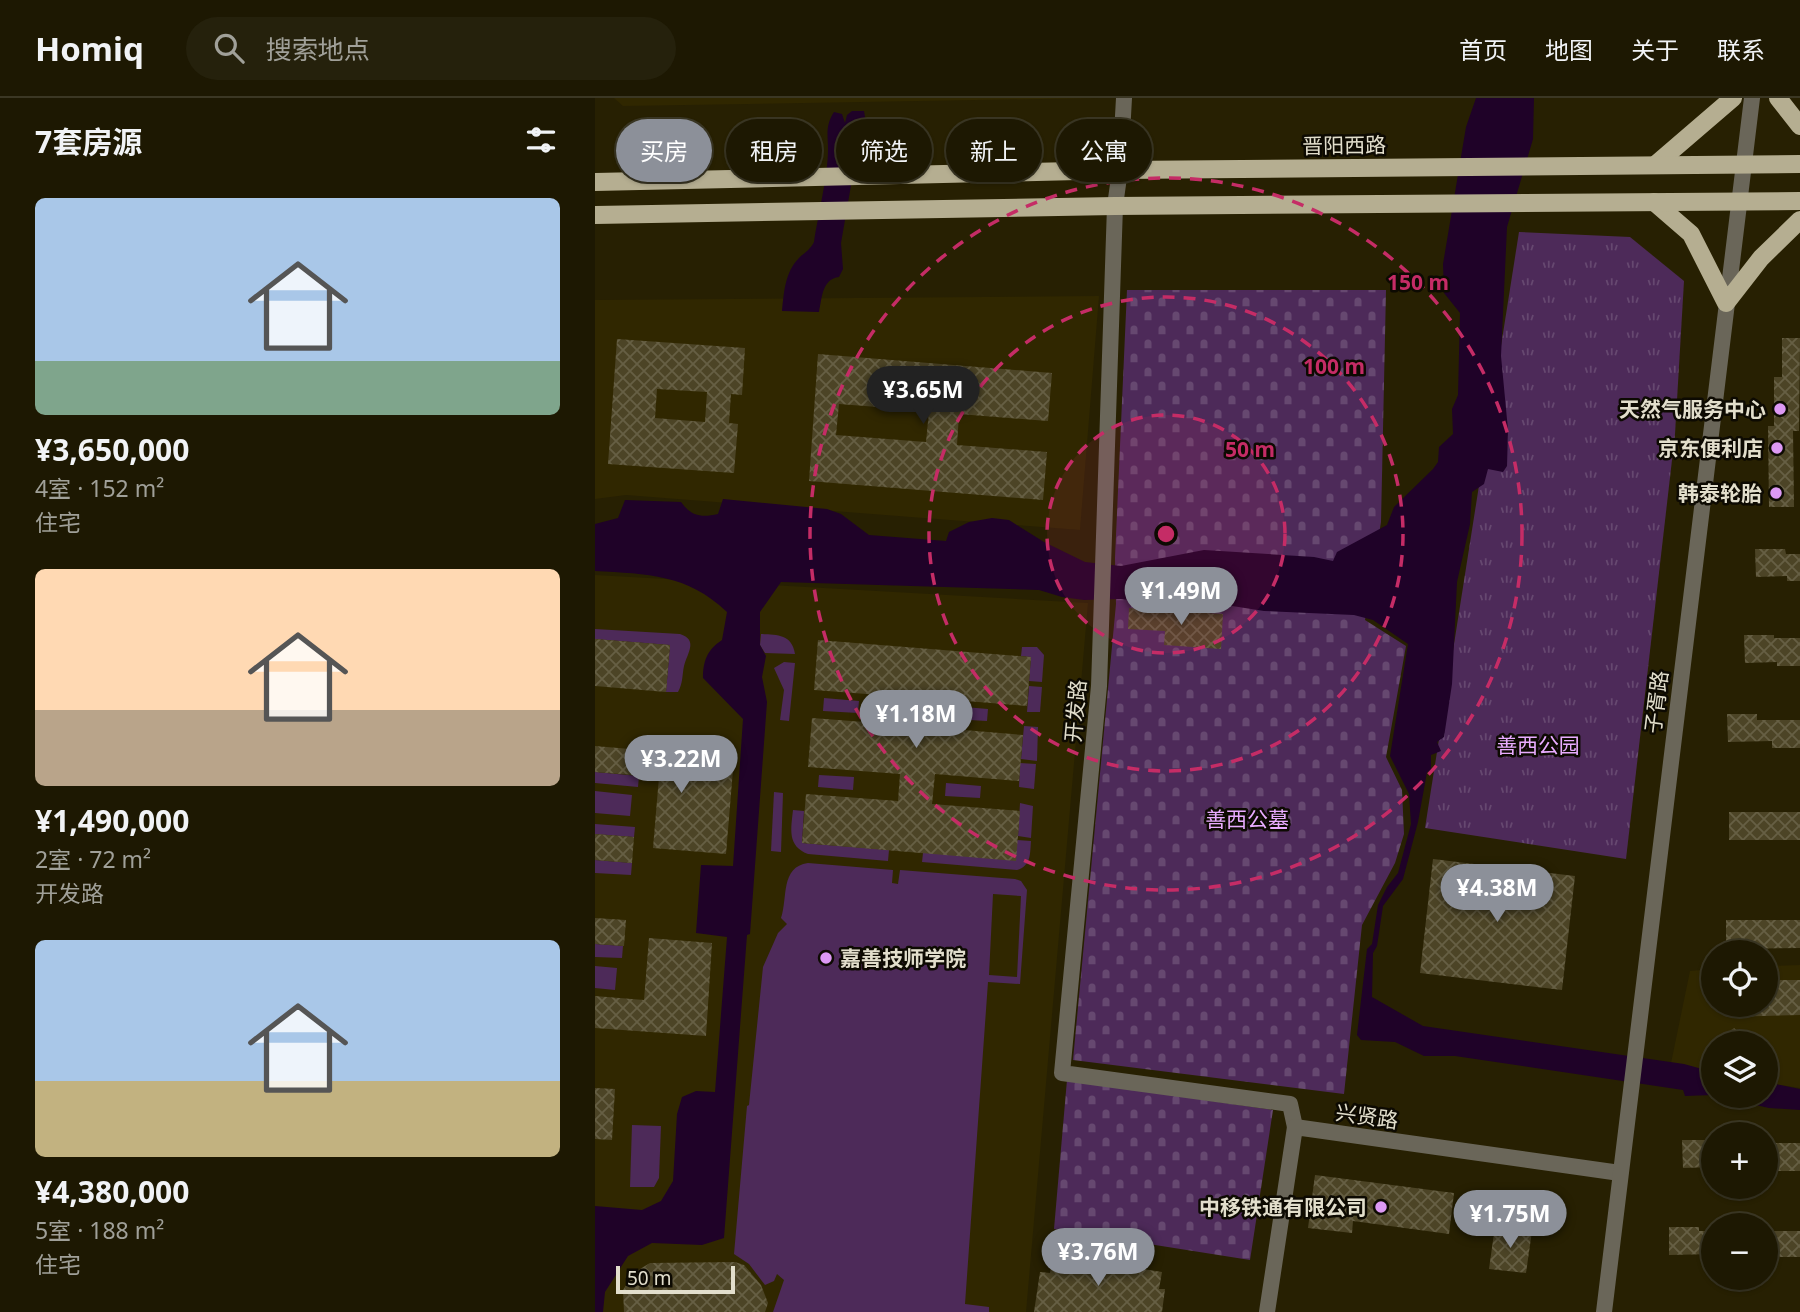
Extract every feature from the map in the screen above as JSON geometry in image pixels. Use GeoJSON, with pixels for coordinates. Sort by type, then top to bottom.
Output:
{"type":"FeatureCollection","features":[{"type":"Feature","properties":{"kind":"main road"},"geometry":{"type":"LineString","coordinates":[[1655,165],[1733,98]]}},
{"type":"Feature","properties":{"kind":"main road"},"geometry":{"type":"LineString","coordinates":[[1778,98],[1800,126]]}},
{"type":"Feature","properties":{"kind":"main road","name":"晋阳西路"},"geometry":{"type":"LineString","coordinates":[[1152,170],[1800,164]]}},
{"type":"Feature","properties":{"kind":"main road","name":"晋阳西路"},"geometry":{"type":"LineString","coordinates":[[595,182],[1056,172]]}},
{"type":"Feature","properties":{"kind":"main road"},"geometry":{"type":"LineString","coordinates":[[595,215],[1115,206],[1800,201]]}},
{"type":"Feature","properties":{"kind":"main road"},"geometry":{"type":"LineString","coordinates":[[1654,202],[1691,234],[1726,303],[1761,258],[1800,220]]}},
{"type":"Feature","properties":{"kind":"street","name":"开发路"},"geometry":{"type":"LineString","coordinates":[[1123,119],[1124,98]]}},
{"type":"Feature","properties":{"kind":"street","name":"子胥路"},"geometry":{"type":"LineString","coordinates":[[1604,1312],[1752,98]]}},
{"type":"Feature","properties":{"kind":"street","name":"开发路"},"geometry":{"type":"LineString","coordinates":[[1118,182],[1115,206],[1099,686],[1062,1073],[1290,1104],[1295,1127]]}},
{"type":"Feature","properties":{"kind":"street","name":"兴贤路"},"geometry":{"type":"LineString","coordinates":[[1295,1127],[1620,1173]]}},
{"type":"Feature","properties":{"kind":"street"},"geometry":{"type":"LineString","coordinates":[[1267,1312],[1295,1127]]}},
{"type":"Feature","properties":{"kind":"shaded area"},"geometry":{"type":"Polygon","coordinates":[[[614,98],[1099,98],[623,106],[614,98]]]}},
{"type":"Feature","properties":{"kind":"shaded area"},"geometry":{"type":"Polygon","coordinates":[[[1476,98],[1534,98],[1533,139],[1507,227],[1501,356],[1508,430],[1507,466],[1503,472],[1488,469],[1484,484],[1472,492],[1470,524],[1457,582],[1452,684],[1444,737],[1437,742],[1441,751],[1431,755],[1431,771],[1427,772],[1418,822],[1403,879],[1383,906],[1377,946],[1373,953],[1372,997],[1423,1026],[1701,1069],[1701,1095],[1685,1096],[1683,1090],[1455,1056],[1424,1056],[1395,1042],[1361,1040],[1357,1035],[1367,949],[1372,944],[1378,905],[1398,873],[1411,824],[1409,794],[1390,756],[1408,644],[1373,620],[1354,615],[1264,611],[1226,605],[1171,605],[1121,599],[1084,600],[1039,590],[781,582],[760,612],[760,645],[766,656],[762,677],[767,702],[724,1238],[702,1245],[652,1243],[628,1256],[605,1292],[603,1312],[595,1312],[595,1206],[642,1210],[661,1201],[673,1181],[677,1114],[682,1097],[696,1091],[715,1092],[727,937],[696,933],[701,865],[733,866],[743,719],[703,678],[707,656],[722,640],[727,612],[697,590],[666,578],[595,571],[595,524],[618,518],[625,500],[681,502],[693,513],[706,516],[718,514],[723,499],[827,509],[841,514],[869,535],[946,541],[949,532],[969,522],[992,518],[1009,520],[1044,542],[1085,562],[1121,566],[1204,550],[1314,557],[1333,561],[1337,552],[1387,525],[1394,507],[1433,469],[1438,462],[1439,447],[1453,434],[1452,409],[1458,395],[1460,313],[1444,293],[1443,264],[1466,127],[1476,98]]]}},
{"type":"Feature","properties":{"kind":"shaded area"},"geometry":{"type":"Polygon","coordinates":[[[852,111],[864,111],[865,119],[846,119],[852,111]]]}},
{"type":"Feature","properties":{"kind":"shaded area"},"geometry":{"type":"Polygon","coordinates":[[[834,112],[842,114],[844,119],[836,119],[836,182],[852,182],[841,243],[843,269],[839,277],[826,285],[819,312],[782,311],[791,270],[814,242],[826,171],[829,122],[834,112]]]}},
{"type":"Feature","properties":{"kind":"shaded area"},"geometry":{"type":"Polygon","coordinates":[[[1099,296],[1080,530],[626,495],[595,499],[595,300],[1099,296]]]}},
{"type":"Feature","properties":{"kind":"shaded area","name":"嘉善技师学院"},"geometry":{"type":"Polygon","coordinates":[[[595,575],[1088,603],[1026,1312],[595,1312],[595,575]]]}},
{"type":"Feature","properties":{"kind":"shaded area"},"geometry":{"type":"Polygon","coordinates":[[[1800,965],[1800,1088],[1778,1085],[1778,1031],[1701,1031],[1701,1073],[1670,1068],[1690,971],[1701,970],[1701,1017],[1778,1017],[1778,966],[1800,965]]]}},
{"type":"Feature","properties":{"kind":"shaded area"},"geometry":{"type":"Polygon","coordinates":[[[1778,1084],[1800,1089],[1800,1110],[1769,1108],[1778,1108],[1778,1084]]]}},
{"type":"Feature","properties":{"kind":"green space","name":"善西公园"},"geometry":{"type":"Polygon","coordinates":[[[1519,232],[1630,237],[1684,281],[1675,434],[1626,859],[1425,828],[1519,232]]]}},
{"type":"Feature","properties":{"kind":"green space","name":"善西公墓"},"geometry":{"type":"Polygon","coordinates":[[[1127,290],[1386,290],[1381,522],[1365,620],[1406,646],[1386,757],[1402,790],[1404,834],[1395,863],[1362,925],[1344,1094],[1073,1060],[1116,604],[1115,558],[1127,290]]]}},
{"type":"Feature","properties":{"kind":"green space"},"geometry":{"type":"Polygon","coordinates":[[[595,629],[680,634],[686,637],[690,647],[678,692],[666,692],[670,645],[595,639],[595,629]]]}},
{"type":"Feature","properties":{"kind":"green space"},"geometry":{"type":"Polygon","coordinates":[[[761,634],[778,635],[787,639],[795,654],[765,653],[760,645],[761,634]]]}},
{"type":"Feature","properties":{"kind":"green space"},"geometry":{"type":"Polygon","coordinates":[[[1022,647],[1037,647],[1044,655],[1042,682],[1029,681],[1031,657],[1021,656],[1022,647]]]}},
{"type":"Feature","properties":{"kind":"green space"},"geometry":{"type":"Polygon","coordinates":[[[784,662],[795,663],[789,721],[780,720],[784,690],[774,668],[784,662]]]}},
{"type":"Feature","properties":{"kind":"green space"},"geometry":{"type":"Polygon","coordinates":[[[1029,686],[1042,687],[1040,712],[1027,712],[1029,686]]]}},
{"type":"Feature","properties":{"kind":"green space"},"geometry":{"type":"Polygon","coordinates":[[[824,698],[859,701],[858,713],[823,711],[824,698]]]}},
{"type":"Feature","properties":{"kind":"green space"},"geometry":{"type":"Polygon","coordinates":[[[953,706],[988,709],[987,721],[952,719],[953,706]]]}},
{"type":"Feature","properties":{"kind":"green space"},"geometry":{"type":"Polygon","coordinates":[[[1024,726],[1038,727],[1037,761],[1021,759],[1024,726]]]}},
{"type":"Feature","properties":{"kind":"green space"},"geometry":{"type":"Polygon","coordinates":[[[1020,763],[1036,764],[1034,789],[1019,787],[1020,763]]]}},
{"type":"Feature","properties":{"kind":"green space"},"geometry":{"type":"Polygon","coordinates":[[[595,772],[639,776],[638,787],[595,783],[595,772]]]}},
{"type":"Feature","properties":{"kind":"green space"},"geometry":{"type":"Polygon","coordinates":[[[819,775],[854,777],[853,790],[818,787],[819,775]]]}},
{"type":"Feature","properties":{"kind":"green space"},"geometry":{"type":"Polygon","coordinates":[[[946,783],[981,786],[980,798],[945,796],[946,783]]]}},
{"type":"Feature","properties":{"kind":"green space"},"geometry":{"type":"Polygon","coordinates":[[[595,791],[632,795],[630,816],[595,813],[595,791]]]}},
{"type":"Feature","properties":{"kind":"green space"},"geometry":{"type":"Polygon","coordinates":[[[774,792],[783,793],[781,852],[771,851],[774,792]]]}},
{"type":"Feature","properties":{"kind":"green space"},"geometry":{"type":"Polygon","coordinates":[[[1020,803],[1033,806],[1031,838],[1018,836],[1020,803]]]}},
{"type":"Feature","properties":{"kind":"green space"},"geometry":{"type":"Polygon","coordinates":[[[793,810],[804,811],[802,843],[889,850],[888,861],[808,854],[801,851],[793,842],[793,810]]]}},
{"type":"Feature","properties":{"kind":"green space"},"geometry":{"type":"Polygon","coordinates":[[[595,824],[635,827],[634,837],[595,834],[595,824]]]}},
{"type":"Feature","properties":{"kind":"green space"},"geometry":{"type":"Polygon","coordinates":[[[1017,840],[1031,841],[1027,862],[1017,870],[922,862],[923,853],[1017,840]]]}},
{"type":"Feature","properties":{"kind":"green space"},"geometry":{"type":"Polygon","coordinates":[[[595,860],[632,863],[631,875],[595,873],[595,860]]]}},
{"type":"Feature","properties":{"kind":"green space"},"geometry":{"type":"Polygon","coordinates":[[[808,863],[893,870],[892,883],[898,884],[900,870],[1015,879],[1021,881],[1027,890],[1020,984],[988,982],[965,1304],[989,1307],[989,1312],[773,1312],[784,1280],[777,1274],[774,1281],[765,1285],[749,1264],[734,1254],[763,967],[778,933],[787,924],[781,918],[787,884],[793,870],[808,863]],[[993,894],[989,975],[1017,977],[1021,896],[993,894]]]}},
{"type":"Feature","properties":{"kind":"green space"},"geometry":{"type":"Polygon","coordinates":[[[595,944],[623,946],[622,958],[595,957],[595,944]]]}},
{"type":"Feature","properties":{"kind":"green space"},"geometry":{"type":"Polygon","coordinates":[[[595,966],[617,968],[615,990],[595,988],[595,966]]]}},
{"type":"Feature","properties":{"kind":"green space"},"geometry":{"type":"Polygon","coordinates":[[[1067,1080],[1273,1110],[1250,1260],[1054,1229],[1067,1080]]]}},
{"type":"Feature","properties":{"kind":"green space"},"geometry":{"type":"Polygon","coordinates":[[[632,1125],[661,1126],[659,1178],[654,1187],[630,1187],[632,1125]]]}},
{"type":"Feature","properties":{"kind":"building"},"geometry":{"type":"Polygon","coordinates":[[[1782,338],[1800,338],[1799,431],[1793,431],[1794,507],[1769,507],[1768,426],[1774,426],[1774,377],[1782,377],[1782,338]]]}},
{"type":"Feature","properties":{"kind":"building"},"geometry":{"type":"Polygon","coordinates":[[[617,339],[745,348],[742,395],[731,394],[729,423],[738,424],[734,473],[608,464],[617,339]],[[657,389],[655,418],[705,422],[707,392],[657,389]]]}},
{"type":"Feature","properties":{"kind":"building"},"geometry":{"type":"Polygon","coordinates":[[[818,354],[1052,373],[1048,421],[959,414],[957,445],[1047,452],[1043,500],[809,481],[818,354]],[[839,404],[836,435],[926,442],[929,411],[839,404]]]}},
{"type":"Feature","properties":{"kind":"building"},"geometry":{"type":"Polygon","coordinates":[[[1755,549],[1785,549],[1786,554],[1800,554],[1800,581],[1787,581],[1787,576],[1756,577],[1755,549]]]}},
{"type":"Feature","properties":{"kind":"building"},"geometry":{"type":"Polygon","coordinates":[[[1129,608],[1223,614],[1221,649],[1164,645],[1165,631],[1128,629],[1129,608]]]}},
{"type":"Feature","properties":{"kind":"building"},"geometry":{"type":"Polygon","coordinates":[[[1744,635],[1800,638],[1800,666],[1777,666],[1777,662],[1745,663],[1744,635]]]}},
{"type":"Feature","properties":{"kind":"building"},"geometry":{"type":"Polygon","coordinates":[[[595,639],[670,645],[666,692],[595,686],[595,639]]]}},
{"type":"Feature","properties":{"kind":"building"},"geometry":{"type":"Polygon","coordinates":[[[818,640],[1031,657],[1027,706],[942,699],[940,728],[1023,735],[1019,781],[935,774],[932,804],[1020,811],[1016,861],[802,843],[806,794],[898,801],[900,774],[808,767],[812,718],[904,725],[906,697],[814,690],[818,640]]]}},
{"type":"Feature","properties":{"kind":"building"},"geometry":{"type":"Polygon","coordinates":[[[1727,714],[1757,714],[1757,720],[1800,720],[1800,748],[1772,748],[1772,741],[1728,742],[1727,714]]]}},
{"type":"Feature","properties":{"kind":"building"},"geometry":{"type":"Polygon","coordinates":[[[595,746],[734,758],[726,854],[653,848],[659,777],[595,772],[595,746]]]}},
{"type":"Feature","properties":{"kind":"building"},"geometry":{"type":"Polygon","coordinates":[[[1729,812],[1800,812],[1800,840],[1729,840],[1729,812]]]}},
{"type":"Feature","properties":{"kind":"building"},"geometry":{"type":"Polygon","coordinates":[[[595,834],[634,837],[632,863],[595,860],[595,834]]]}},
{"type":"Feature","properties":{"kind":"building"},"geometry":{"type":"Polygon","coordinates":[[[1433,859],[1575,876],[1562,990],[1420,973],[1433,859]]]}},
{"type":"Feature","properties":{"kind":"building"},"geometry":{"type":"Polygon","coordinates":[[[595,918],[626,920],[624,946],[595,944],[595,918]]]}},
{"type":"Feature","properties":{"kind":"building"},"geometry":{"type":"Polygon","coordinates":[[[1726,920],[1800,920],[1800,948],[1778,948],[1778,940],[1726,940],[1726,920]]]}},
{"type":"Feature","properties":{"kind":"building"},"geometry":{"type":"Polygon","coordinates":[[[649,938],[712,943],[706,1036],[595,1028],[595,996],[644,1000],[649,938]]]}},
{"type":"Feature","properties":{"kind":"building"},"geometry":{"type":"Polygon","coordinates":[[[1778,980],[1800,980],[1800,1015],[1778,1016],[1778,980]]]}},
{"type":"Feature","properties":{"kind":"building"},"geometry":{"type":"Polygon","coordinates":[[[595,1088],[615,1089],[612,1140],[595,1139],[595,1088]]]}},
{"type":"Feature","properties":{"kind":"building"},"geometry":{"type":"Polygon","coordinates":[[[1682,1140],[1701,1140],[1701,1167],[1683,1168],[1682,1140]]]}},
{"type":"Feature","properties":{"kind":"building"},"geometry":{"type":"Polygon","coordinates":[[[1778,1143],[1800,1143],[1800,1171],[1778,1171],[1778,1143]]]}},
{"type":"Feature","properties":{"kind":"building","name":"中移铁通有限公司"},"geometry":{"type":"Polygon","coordinates":[[[1315,1175],[1454,1193],[1449,1234],[1353,1221],[1352,1233],[1308,1228],[1315,1175]]]}},
{"type":"Feature","properties":{"kind":"building"},"geometry":{"type":"Polygon","coordinates":[[[1495,1226],[1532,1231],[1526,1273],[1489,1269],[1495,1226]]]}},
{"type":"Feature","properties":{"kind":"building"},"geometry":{"type":"Polygon","coordinates":[[[1669,1227],[1699,1227],[1701,1254],[1669,1255],[1669,1227]]]}},
{"type":"Feature","properties":{"kind":"building"},"geometry":{"type":"Polygon","coordinates":[[[1778,1231],[1800,1231],[1800,1257],[1778,1257],[1778,1231]]]}},
{"type":"Feature","properties":{"kind":"building"},"geometry":{"type":"Polygon","coordinates":[[[1053,1255],[1162,1272],[1159,1289],[1165,1289],[1162,1312],[1034,1312],[1040,1272],[1050,1273],[1053,1255]]]}},
{"type":"Feature","properties":{"kind":"building"},"geometry":{"type":"Polygon","coordinates":[[[735,1262],[744,1265],[761,1285],[768,1303],[765,1312],[624,1312],[623,1290],[635,1272],[650,1263],[735,1262]]]}},
{"type":"Feature","properties":{"kind":"place","name":"天然气服务中心"},"geometry":{"type":"Point","coordinates":[1780,409]}},
{"type":"Feature","properties":{"kind":"place","name":"京东便利店"},"geometry":{"type":"Point","coordinates":[1777,448]}},
{"type":"Feature","properties":{"kind":"place","name":"韩泰轮胎"},"geometry":{"type":"Point","coordinates":[1776,493]}},
{"type":"Feature","properties":{"kind":"place","name":"嘉善技师学院"},"geometry":{"type":"Point","coordinates":[826,958]}},
{"type":"Feature","properties":{"kind":"place","name":"中移铁通有限公司"},"geometry":{"type":"Point","coordinates":[1381,1207]}}]}
